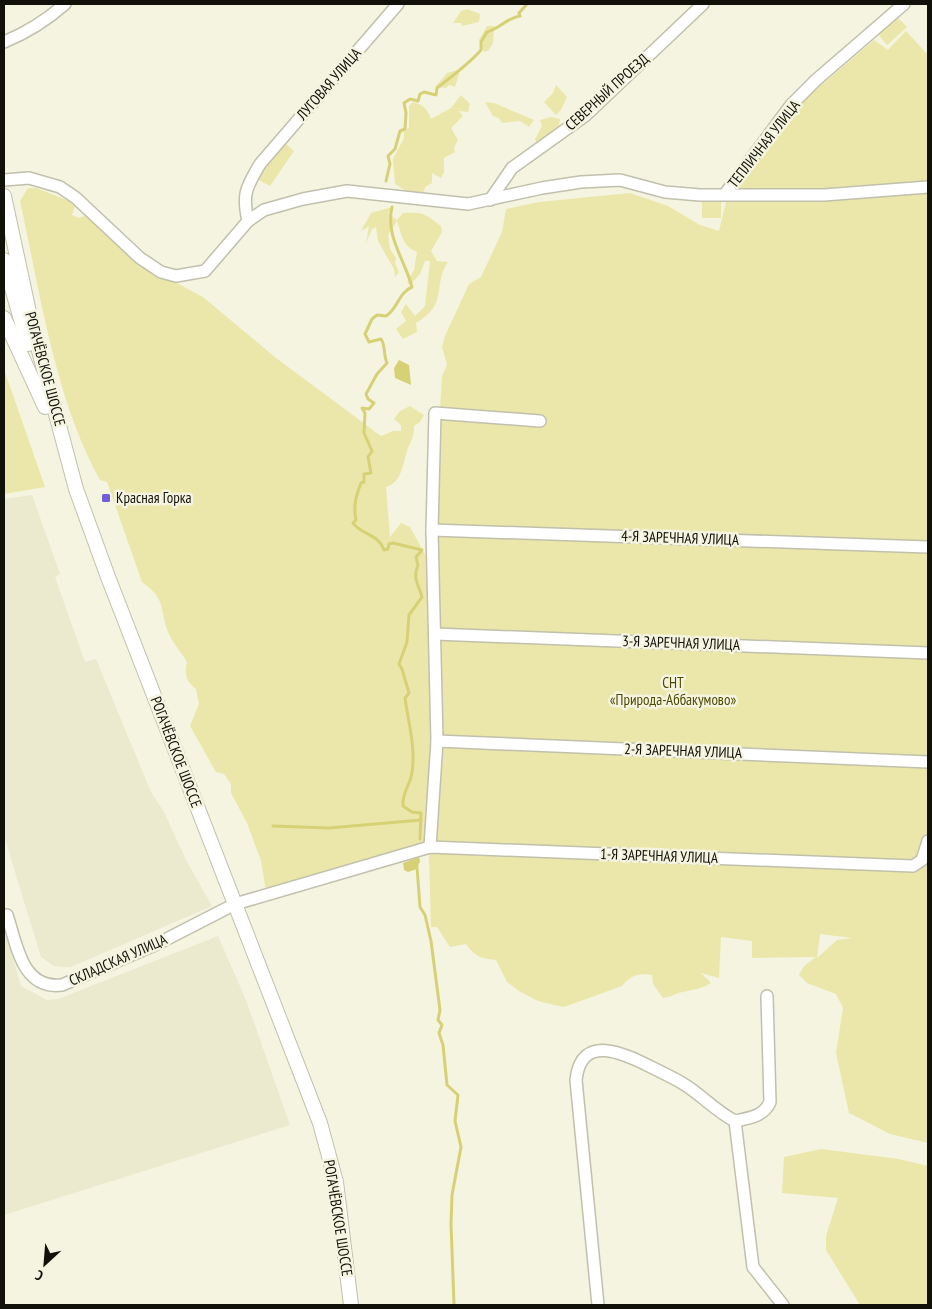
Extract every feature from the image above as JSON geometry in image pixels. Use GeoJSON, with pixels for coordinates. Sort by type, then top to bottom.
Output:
{"type":"FeatureCollection","features":[{"type":"Feature","properties":{"kind":"main road","name":"РОГАЧЁВСКОЕ ШОССЕ"},"geometry":{"type":"LineString","coordinates":[[4,196],[30,317],[76,490],[320,1123],[336,1182],[351,1305]]}},
{"type":"Feature","properties":{"kind":"main road"},"geometry":{"type":"LineString","coordinates":[[4,260],[45,407]]}},
{"type":"Feature","properties":{"kind":"main road"},"geometry":{"type":"LineString","coordinates":[[4,318],[45,407],[76,490]]}},
{"type":"Feature","properties":{"kind":"street"},"geometry":{"type":"LineString","coordinates":[[4,42],[19,36],[65,4]]}},
{"type":"Feature","properties":{"kind":"street","name":"ЛУГОВАЯ УЛИЦА"},"geometry":{"type":"LineString","coordinates":[[248,221],[244,200],[251,180],[260,164],[398,4]]}},
{"type":"Feature","properties":{"kind":"street","name":"СЕВЕРНЫЙ ПРОЕЗД"},"geometry":{"type":"LineString","coordinates":[[490,200],[512,168],[586,115],[703,4]]}},
{"type":"Feature","properties":{"kind":"street","name":"ТЕПЛИЧНАЯ УЛИЦА"},"geometry":{"type":"LineString","coordinates":[[4,180],[29,178],[60,187],[76,198],[140,258],[161,272],[176,276],[205,271],[248,221],[264,210],[303,199],[347,191],[472,204],[581,182],[620,180],[665,192],[700,195],[725,194],[791,105],[816,80],[904,4]]}},
{"type":"Feature","properties":{"kind":"street"},"geometry":{"type":"LineString","coordinates":[[725,194],[824,195],[928,187]]}},
{"type":"Feature","properties":{"kind":"street"},"geometry":{"type":"LineString","coordinates":[[430,847],[437,741],[432,530],[435,413],[540,421]]}},
{"type":"Feature","properties":{"kind":"street","name":"4-Я ЗАРЕЧНАЯ УЛИЦА"},"geometry":{"type":"LineString","coordinates":[[432,530],[928,547]]}},
{"type":"Feature","properties":{"kind":"street","name":"3-Я ЗАРЕЧНАЯ УЛИЦА"},"geometry":{"type":"LineString","coordinates":[[435,634],[928,653]]}},
{"type":"Feature","properties":{"kind":"street","name":"2-Я ЗАРЕЧНАЯ УЛИЦА"},"geometry":{"type":"LineString","coordinates":[[437,741],[928,762]]}},
{"type":"Feature","properties":{"kind":"street","name":"1-Я ЗАРЕЧНАЯ УЛИЦА"},"geometry":{"type":"LineString","coordinates":[[235,904],[430,847],[913,866],[922,860],[928,840]]}},
{"type":"Feature","properties":{"kind":"street","name":"СКЛАДСКАЯ УЛИЦА"},"geometry":{"type":"LineString","coordinates":[[5,912],[27,971],[34,979],[51,986],[62,985],[157,944],[235,904]]}},
{"type":"Feature","properties":{"kind":"street"},"geometry":{"type":"LineString","coordinates":[[598,1305],[576,1080],[581,1062],[589,1053],[604,1049],[620,1052],[682,1082],[723,1115],[735,1121],[761,1114],[767,1110],[770,1102],[767,996]]}},
{"type":"Feature","properties":{"kind":"street"},"geometry":{"type":"LineString","coordinates":[[735,1121],[753,1267],[783,1305]]}},
{"type":"Feature","properties":{"kind":"shaded area"},"geometry":{"type":"Polygon","coordinates":[[[399,360],[409,365],[411,385],[395,378],[394,368],[399,360]]]}},
{"type":"Feature","properties":{"kind":"shaded area"},"geometry":{"type":"Polygon","coordinates":[[[32,495],[60,574],[55,577],[85,662],[96,659],[151,792],[164,812],[186,860],[212,906],[71,967],[54,966],[41,957],[4,836],[4,499],[32,495]]]}},
{"type":"Feature","properties":{"kind":"shaded area"},"geometry":{"type":"Polygon","coordinates":[[[419,857],[420,861],[417,869],[408,872],[404,870],[403,863],[419,857]]]}},
{"type":"Feature","properties":{"kind":"shaded area"},"geometry":{"type":"Polygon","coordinates":[[[4,933],[7,937],[21,986],[47,1000],[58,999],[218,936],[246,1000],[290,1125],[4,1215],[4,933]]]}},
{"type":"Feature","properties":{"kind":"green space"},"geometry":{"type":"Polygon","coordinates":[[[467,9],[480,14],[479,22],[462,26],[461,23],[453,23],[461,11],[467,9]]]}},
{"type":"Feature","properties":{"kind":"green space"},"geometry":{"type":"Polygon","coordinates":[[[896,16],[907,27],[887,45],[877,33],[896,16]]]}},
{"type":"Feature","properties":{"kind":"green space"},"geometry":{"type":"Polygon","coordinates":[[[487,26],[494,26],[493,43],[488,51],[484,52],[479,40],[487,26]]]}},
{"type":"Feature","properties":{"kind":"green space","name":"СНТ «Природа-Аббакумово»"},"geometry":{"type":"Polygon","coordinates":[[[906,31],[928,55],[928,1143],[890,1134],[849,1113],[836,1053],[843,1008],[836,994],[807,983],[799,975],[804,966],[816,957],[752,958],[752,941],[721,937],[719,978],[701,973],[711,983],[704,987],[663,998],[653,984],[652,975],[643,974],[632,977],[622,986],[564,1007],[538,1001],[519,991],[507,982],[496,960],[479,956],[466,944],[450,947],[437,927],[431,927],[429,853],[266,891],[261,861],[247,823],[231,793],[231,784],[224,774],[216,772],[190,726],[199,704],[196,689],[187,677],[187,662],[168,632],[159,599],[142,582],[107,482],[100,480],[84,448],[71,415],[42,308],[20,201],[28,188],[36,188],[72,202],[75,206],[72,215],[79,218],[87,215],[132,259],[203,297],[276,358],[381,436],[393,431],[401,431],[401,425],[394,419],[400,411],[410,406],[424,415],[420,422],[414,426],[414,432],[402,471],[396,481],[386,487],[390,537],[401,523],[410,527],[425,554],[430,409],[440,410],[442,376],[447,365],[442,347],[445,336],[469,284],[481,277],[502,232],[506,209],[539,202],[630,193],[668,206],[700,225],[719,231],[726,202],[797,106],[874,40],[888,50],[906,31]],[[820,934],[817,958],[837,940],[852,938],[820,934]]]}},
{"type":"Feature","properties":{"kind":"green space"},"geometry":{"type":"Polygon","coordinates":[[[458,70],[459,74],[455,87],[449,85],[446,88],[435,87],[447,73],[458,70]]]}},
{"type":"Feature","properties":{"kind":"green space"},"geometry":{"type":"Polygon","coordinates":[[[556,85],[567,97],[561,110],[556,115],[544,102],[553,93],[556,85]]]}},
{"type":"Feature","properties":{"kind":"green space"},"geometry":{"type":"Polygon","coordinates":[[[461,95],[470,104],[468,112],[459,111],[463,116],[451,128],[458,140],[454,148],[455,152],[444,158],[444,172],[441,178],[432,173],[432,183],[425,187],[423,195],[406,191],[395,184],[393,159],[404,138],[404,132],[409,127],[409,106],[413,102],[422,106],[431,119],[451,108],[461,95]]]}},
{"type":"Feature","properties":{"kind":"green space"},"geometry":{"type":"Polygon","coordinates":[[[485,102],[494,103],[534,120],[529,127],[520,121],[502,123],[499,118],[493,116],[485,102]]]}},
{"type":"Feature","properties":{"kind":"green space"},"geometry":{"type":"Polygon","coordinates":[[[551,117],[560,119],[558,131],[537,145],[535,139],[542,126],[540,120],[551,117]]]}},
{"type":"Feature","properties":{"kind":"green space"},"geometry":{"type":"Polygon","coordinates":[[[285,143],[294,151],[270,186],[257,179],[265,166],[285,143]]]}},
{"type":"Feature","properties":{"kind":"green space"},"geometry":{"type":"Polygon","coordinates":[[[702,200],[721,200],[721,218],[702,218],[702,200]]]}},
{"type":"Feature","properties":{"kind":"green space"},"geometry":{"type":"Polygon","coordinates":[[[392,207],[388,213],[397,220],[403,213],[416,213],[427,216],[441,226],[442,232],[431,251],[437,261],[448,262],[443,270],[433,309],[416,323],[417,332],[403,339],[396,329],[406,321],[401,312],[406,304],[415,316],[425,306],[430,261],[425,261],[420,274],[410,285],[407,282],[414,270],[417,252],[405,243],[397,221],[388,235],[390,249],[396,258],[395,263],[399,272],[395,277],[394,269],[378,241],[376,227],[372,229],[366,243],[369,226],[361,231],[371,213],[392,207]]]}},
{"type":"Feature","properties":{"kind":"green space"},"geometry":{"type":"Polygon","coordinates":[[[4,369],[45,487],[4,494],[4,369]]]}},
{"type":"Feature","properties":{"kind":"green space"},"geometry":{"type":"Polygon","coordinates":[[[821,1149],[899,1159],[928,1166],[928,1305],[860,1305],[826,1250],[826,1236],[838,1198],[782,1193],[784,1157],[821,1149]]]}},
{"type":"Feature","properties":{"kind":"waterway"},"geometry":{"type":"LineString","coordinates":[[386,181],[390,164],[388,156],[395,149],[400,131],[405,129],[406,113],[404,103],[410,99],[418,101],[420,94],[424,92],[436,95],[437,88],[466,65],[481,50],[481,42],[487,32],[520,16],[519,13],[527,4]]}},
{"type":"Feature","properties":{"kind":"waterway"},"geometry":{"type":"LineString","coordinates":[[392,207],[391,228],[393,238],[412,287],[404,293],[390,313],[386,316],[377,315],[372,319],[365,334],[369,342],[381,339],[387,363],[377,374],[366,394],[368,399],[374,403],[369,409],[362,408],[365,413],[364,433],[372,451],[368,457],[371,473],[364,474],[364,482],[361,483],[356,497],[356,520],[353,523],[360,530],[378,540],[384,550],[388,549],[389,544],[393,543],[422,550],[416,557],[418,566],[416,570],[417,582],[422,597],[409,615],[407,642],[399,664],[409,693],[405,698],[413,754],[411,777],[404,796],[403,806],[412,812],[421,813],[420,839]]}},
{"type":"Feature","properties":{"kind":"waterway"},"geometry":{"type":"LineString","coordinates":[[273,826],[329,828],[421,820]]}},
{"type":"Feature","properties":{"kind":"waterway"},"geometry":{"type":"LineString","coordinates":[[417,867],[420,907],[425,915],[431,941],[440,1010],[438,1020],[442,1025],[439,1033],[443,1045],[447,1085],[458,1095],[455,1121],[461,1147],[452,1195],[451,1224],[454,1304]]}},
{"type":"Feature","properties":{"kind":"place","name":"Красная Горка"},"geometry":{"type":"Point","coordinates":[106,498]}}]}
